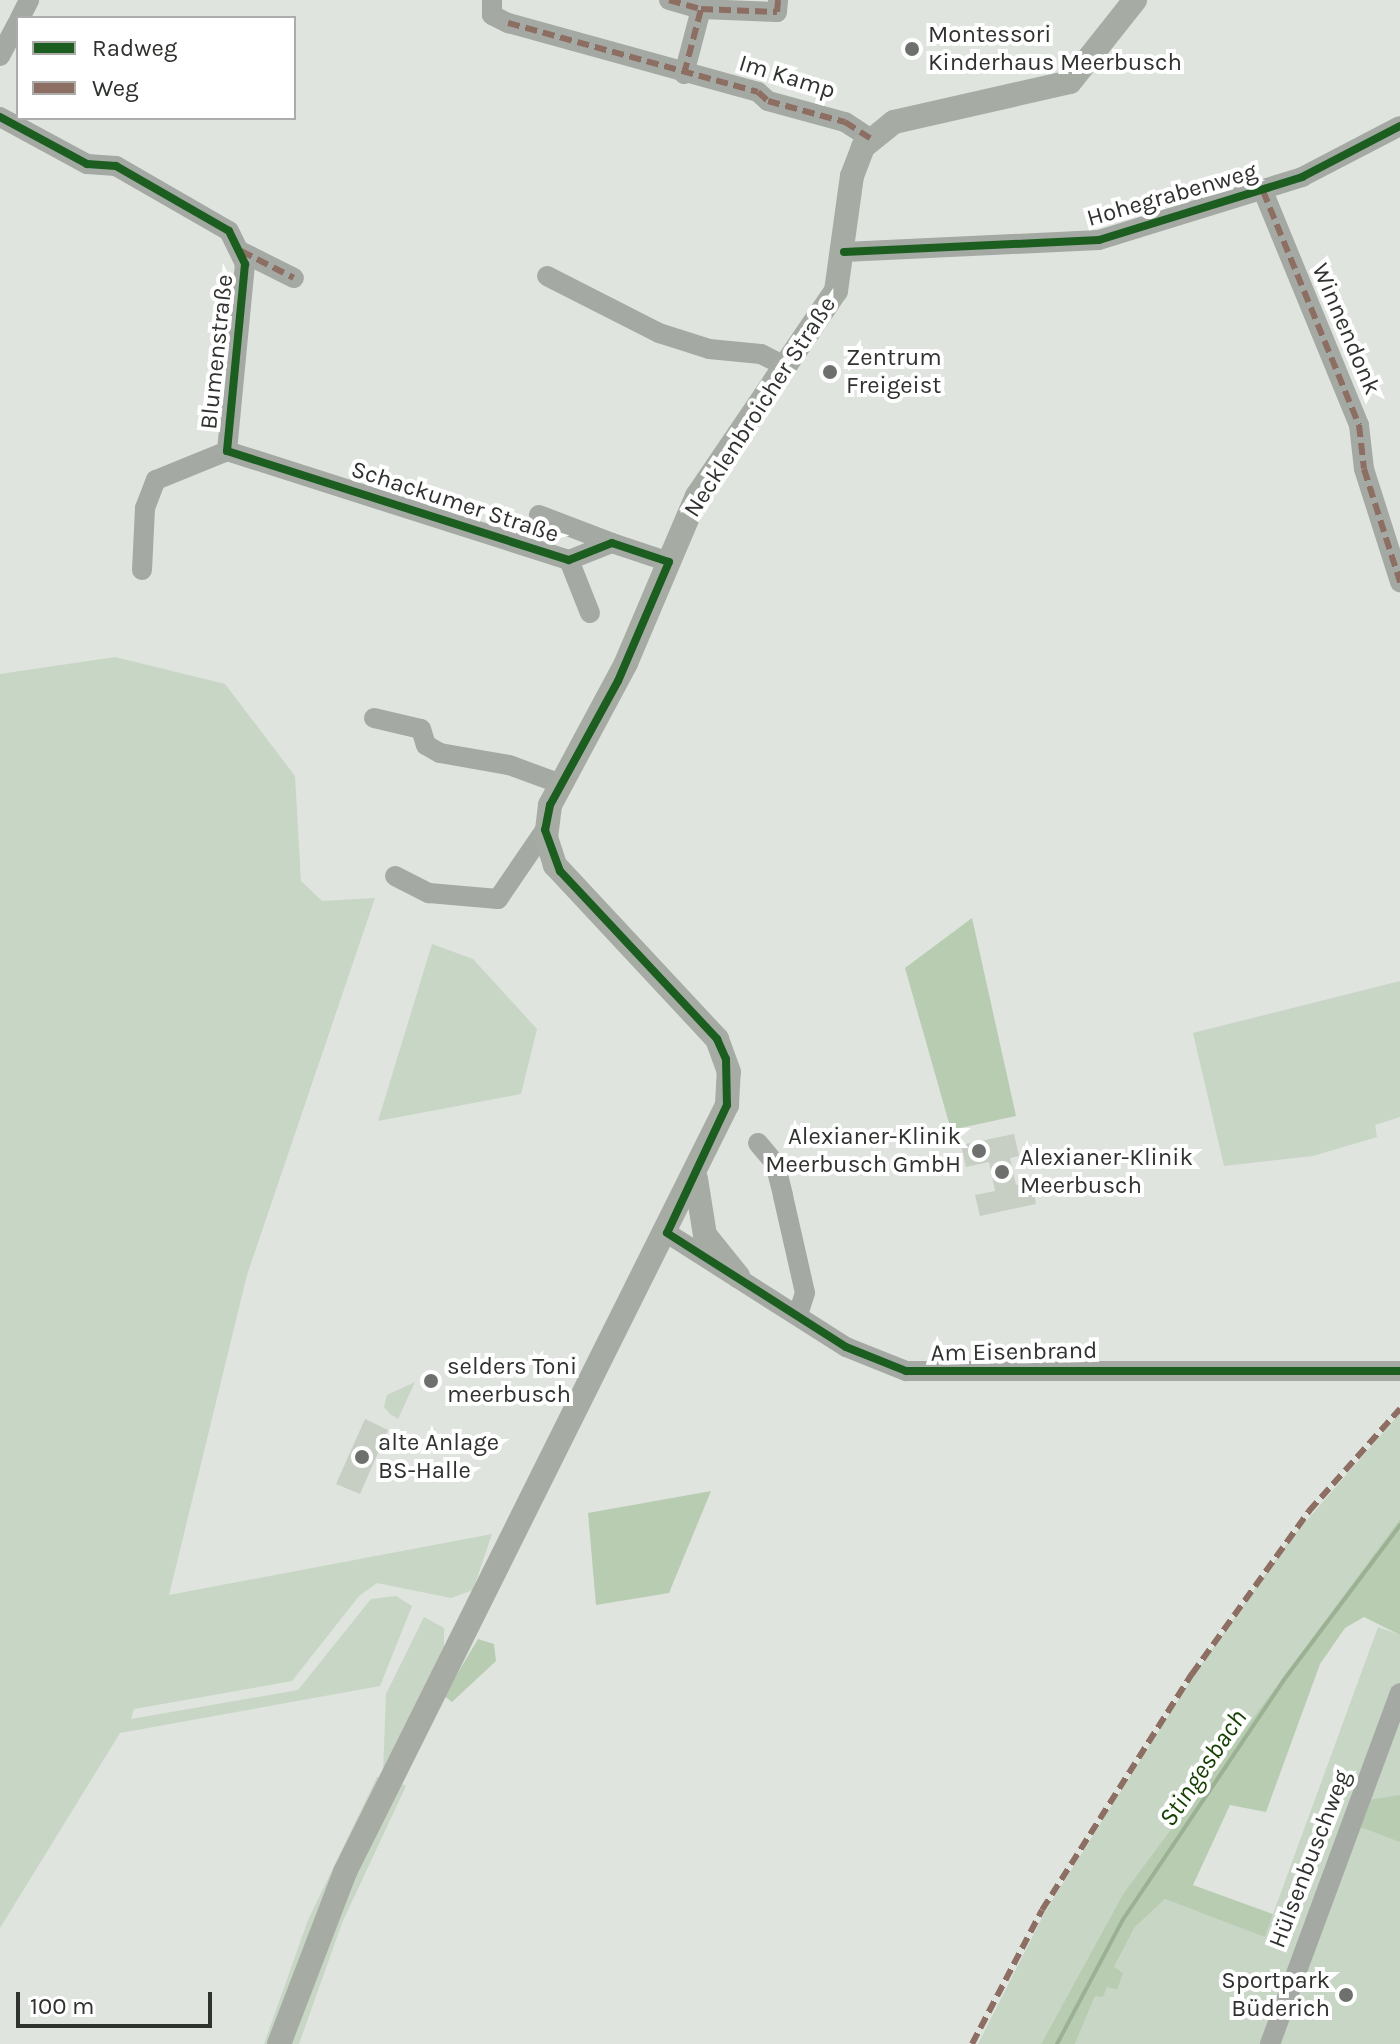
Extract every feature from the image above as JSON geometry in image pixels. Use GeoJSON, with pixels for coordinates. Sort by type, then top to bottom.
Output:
{"type":"FeatureCollection","features":[{"type":"Feature","properties":{"kind":"main road"},"geometry":{"type":"LineString","coordinates":[[870,138],[894,122],[1070,82],[1135,0]]}},
{"type":"Feature","properties":{"kind":"main road","name":"Necklenbroicher Straße"},"geometry":{"type":"LineString","coordinates":[[561,784],[634,647],[704,485],[836,291],[844,252],[852,176],[870,138]]}},
{"type":"Feature","properties":{"kind":"main road"},"geometry":{"type":"LineString","coordinates":[[279,2044],[345,1872],[696,1177],[727,1105],[729,1072],[722,1049],[560,871],[545,830],[561,784]]}},
{"type":"Feature","properties":{"kind":"main road"},"geometry":{"type":"LineString","coordinates":[[696,1177],[705,1235],[738,1276]]}},
{"type":"Feature","properties":{"kind":"street","name":"Im Kamp"},"geometry":{"type":"LineString","coordinates":[[492,0],[492,15],[508,23],[845,122],[870,138]]}},
{"type":"Feature","properties":{"kind":"street"},"geometry":{"type":"LineString","coordinates":[[669,0],[701,9],[777,12],[778,0]]}},
{"type":"Feature","properties":{"kind":"street"},"geometry":{"type":"LineString","coordinates":[[684,74],[701,9]]}},
{"type":"Feature","properties":{"kind":"street"},"geometry":{"type":"LineString","coordinates":[[0,56],[16,26]]}},
{"type":"Feature","properties":{"kind":"street","name":"Blumenstraße"},"geometry":{"type":"LineString","coordinates":[[0,117],[87,164],[116,166],[215,220],[242,252],[294,278]]}},
{"type":"Feature","properties":{"kind":"street","name":"Hohegrabenweg"},"geometry":{"type":"LineString","coordinates":[[844,252],[1099,240],[1263,191],[1347,157],[1400,126]]}},
{"type":"Feature","properties":{"kind":"street","name":"Winnendonk"},"geometry":{"type":"LineString","coordinates":[[1263,191],[1359,425],[1364,469],[1400,582]]}},
{"type":"Feature","properties":{"kind":"street","name":"Blumenstraße"},"geometry":{"type":"LineString","coordinates":[[227,451],[242,252]]}},
{"type":"Feature","properties":{"kind":"street"},"geometry":{"type":"LineString","coordinates":[[547,276],[659,333],[709,349],[761,354],[786,367]]}},
{"type":"Feature","properties":{"kind":"street"},"geometry":{"type":"LineString","coordinates":[[142,570],[145,508],[156,480],[227,451]]}},
{"type":"Feature","properties":{"kind":"street","name":"Schackumer Straße"},"geometry":{"type":"LineString","coordinates":[[227,451],[569,560],[612,543]]}},
{"type":"Feature","properties":{"kind":"street","name":"Schackumer Straße"},"geometry":{"type":"LineString","coordinates":[[539,515],[669,562]]}},
{"type":"Feature","properties":{"kind":"street","name":"Schackumer Straße"},"geometry":{"type":"LineString","coordinates":[[569,560],[590,613]]}},
{"type":"Feature","properties":{"kind":"street"},"geometry":{"type":"LineString","coordinates":[[374,718],[421,729],[426,745],[440,753],[509,765],[561,784]]}},
{"type":"Feature","properties":{"kind":"street"},"geometry":{"type":"LineString","coordinates":[[395,876],[429,893],[498,899],[545,830]]}},
{"type":"Feature","properties":{"kind":"street"},"geometry":{"type":"LineString","coordinates":[[758,1143],[775,1163],[799,1265],[805,1293],[798,1315]]}},
{"type":"Feature","properties":{"kind":"street","name":"Am Eisenbrand"},"geometry":{"type":"LineString","coordinates":[[667,1233],[866,1357],[919,1373],[1400,1371]]}},
{"type":"Feature","properties":{"kind":"street","name":"Hülsenbuschweg"},"geometry":{"type":"LineString","coordinates":[[1270,2044],[1400,1693]]}},
{"type":"Feature","properties":{"kind":"green space"},"geometry":{"type":"Polygon","coordinates":[[[115,657],[225,684],[295,776],[301,881],[322,901],[375,898],[247,1275],[169,1595],[492,1534],[473,1590],[451,1598],[377,1583],[359,1596],[292,1681],[134,1709],[131,1719],[298,1690],[371,1599],[396,1596],[412,1606],[380,1686],[120,1733],[0,1928],[0,674],[115,657]]]}},
{"type":"Feature","properties":{"kind":"green space"},"geometry":{"type":"Polygon","coordinates":[[[972,918],[1016,1116],[951,1130],[905,968],[972,918]]]}},
{"type":"Feature","properties":{"kind":"green space"},"geometry":{"type":"Polygon","coordinates":[[[432,944],[473,959],[537,1029],[521,1094],[378,1121],[432,944]]]}},
{"type":"Feature","properties":{"kind":"green space"},"geometry":{"type":"Polygon","coordinates":[[[1400,981],[1400,1117],[1375,1125],[1377,1137],[1313,1156],[1224,1166],[1193,1033],[1400,981]]]}},
{"type":"Feature","properties":{"kind":"green space"},"geometry":{"type":"Polygon","coordinates":[[[415,1382],[398,1419],[384,1407],[387,1395],[415,1382]]]}},
{"type":"Feature","properties":{"kind":"green space"},"geometry":{"type":"Polygon","coordinates":[[[1400,1413],[1400,1519],[1123,1894],[1041,2044],[978,2044],[1045,1912],[1194,1675],[1288,1542],[1400,1413]]]}},
{"type":"Feature","properties":{"kind":"green space"},"geometry":{"type":"Polygon","coordinates":[[[711,1491],[669,1593],[596,1605],[588,1513],[711,1491]]]}},
{"type":"Feature","properties":{"kind":"green space"},"geometry":{"type":"Polygon","coordinates":[[[1400,1519],[1400,1635],[1364,1617],[1345,1628],[1320,1664],[1266,1812],[1230,1805],[1193,1885],[1273,1914],[1265,1937],[1165,1899],[1135,1927],[1114,1967],[1123,1973],[1117,1990],[1107,1987],[1103,1997],[1095,1996],[1075,2044],[1041,2044],[1123,1894],[1400,1519]]]}},
{"type":"Feature","properties":{"kind":"green space"},"geometry":{"type":"Polygon","coordinates":[[[424,1617],[444,1628],[444,1647],[383,1774],[386,1694],[424,1617]]]}},
{"type":"Feature","properties":{"kind":"green space"},"geometry":{"type":"Polygon","coordinates":[[[1378,1627],[1400,1635],[1400,2044],[1075,2044],[1095,1996],[1107,1986],[1116,1990],[1114,1967],[1135,1927],[1165,1899],[1265,1936],[1378,1627]]]}},
{"type":"Feature","properties":{"kind":"green space"},"geometry":{"type":"Polygon","coordinates":[[[478,1639],[494,1644],[496,1661],[452,1702],[444,1696],[478,1639]]]}},
{"type":"Feature","properties":{"kind":"green space"},"geometry":{"type":"Polygon","coordinates":[[[377,1777],[382,1778],[318,1909],[269,2044],[264,2044],[308,1920],[377,1777]]]}},
{"type":"Feature","properties":{"kind":"green space"},"geometry":{"type":"Polygon","coordinates":[[[400,1783],[406,1786],[342,1923],[299,2044],[290,2044],[355,1875],[400,1783]]]}},
{"type":"Feature","properties":{"kind":"green space"},"geometry":{"type":"Polygon","coordinates":[[[1400,1795],[1400,1842],[1358,1826],[1369,1800],[1400,1795]]]}},
{"type":"Feature","properties":{"kind":"building","name":"Alexianer-Klinik Meerbusch"},"geometry":{"type":"Polygon","coordinates":[[[1014,1134],[1019,1156],[1010,1158],[1016,1185],[1032,1181],[1036,1204],[980,1216],[975,1195],[995,1191],[989,1162],[966,1167],[961,1145],[1014,1134]]]}},
{"type":"Feature","properties":{"kind":"building","name":"alte Anlage BS-Halle"},"geometry":{"type":"Polygon","coordinates":[[[365,1419],[388,1430],[360,1494],[336,1484],[365,1419]]]}},
{"type":"Feature","properties":{"kind":"waterway","name":"Stingesbach"},"geometry":{"type":"LineString","coordinates":[[1057,2044],[1122,1921],[1283,1681],[1400,1525]]}},
{"type":"Feature","properties":{"kind":"marked path"},"geometry":{"type":"LineString","coordinates":[[669,0],[701,9],[777,12],[778,0]]}},
{"type":"Feature","properties":{"kind":"marked path"},"geometry":{"type":"LineString","coordinates":[[684,74],[701,9]]}},
{"type":"Feature","properties":{"kind":"marked path"},"geometry":{"type":"LineString","coordinates":[[508,23],[758,92],[768,101],[845,122],[870,138]]}},
{"type":"Feature","properties":{"kind":"marked path"},"geometry":{"type":"LineString","coordinates":[[1263,191],[1359,425],[1364,469],[1400,582]]}},
{"type":"Feature","properties":{"kind":"marked path"},"geometry":{"type":"LineString","coordinates":[[241,251],[294,278]]}},
{"type":"Feature","properties":{"kind":"marked path"},"geometry":{"type":"LineString","coordinates":[[972,2044],[1042,1910],[1192,1674],[1309,1511],[1400,1409]]}},
{"type":"Feature","properties":{"kind":"cycle path"},"geometry":{"type":"LineString","coordinates":[[0,117],[87,164],[116,166],[229,231],[245,264],[227,451],[569,560],[612,543],[669,562],[618,681],[550,805],[545,830],[560,871],[717,1039],[726,1059],[727,1105],[667,1233],[846,1347],[906,1371],[1400,1371]]}},
{"type":"Feature","properties":{"kind":"cycle path"},"geometry":{"type":"LineString","coordinates":[[844,252],[1099,240],[1302,177],[1400,126]]}},
{"type":"Feature","properties":{"kind":"place","name":"Montessori Kinderhaus Meerbusch"},"geometry":{"type":"Point","coordinates":[912,49]}},
{"type":"Feature","properties":{"kind":"place","name":"Zentrum Freigeist"},"geometry":{"type":"Point","coordinates":[830,372]}},
{"type":"Feature","properties":{"kind":"place","name":"Alexianer-Klinik Meerbusch GmbH"},"geometry":{"type":"Point","coordinates":[979,1151]}},
{"type":"Feature","properties":{"kind":"place","name":"Alexianer-Klinik Meerbusch"},"geometry":{"type":"Point","coordinates":[1002,1172]}},
{"type":"Feature","properties":{"kind":"place","name":"selders Toni meerbusch"},"geometry":{"type":"Point","coordinates":[431,1381]}},
{"type":"Feature","properties":{"kind":"place","name":"alte Anlage BS-Halle"},"geometry":{"type":"Point","coordinates":[362,1457]}},
{"type":"Feature","properties":{"kind":"place","name":"Sportpark Büderich"},"geometry":{"type":"Point","coordinates":[1346,1995]}}]}
